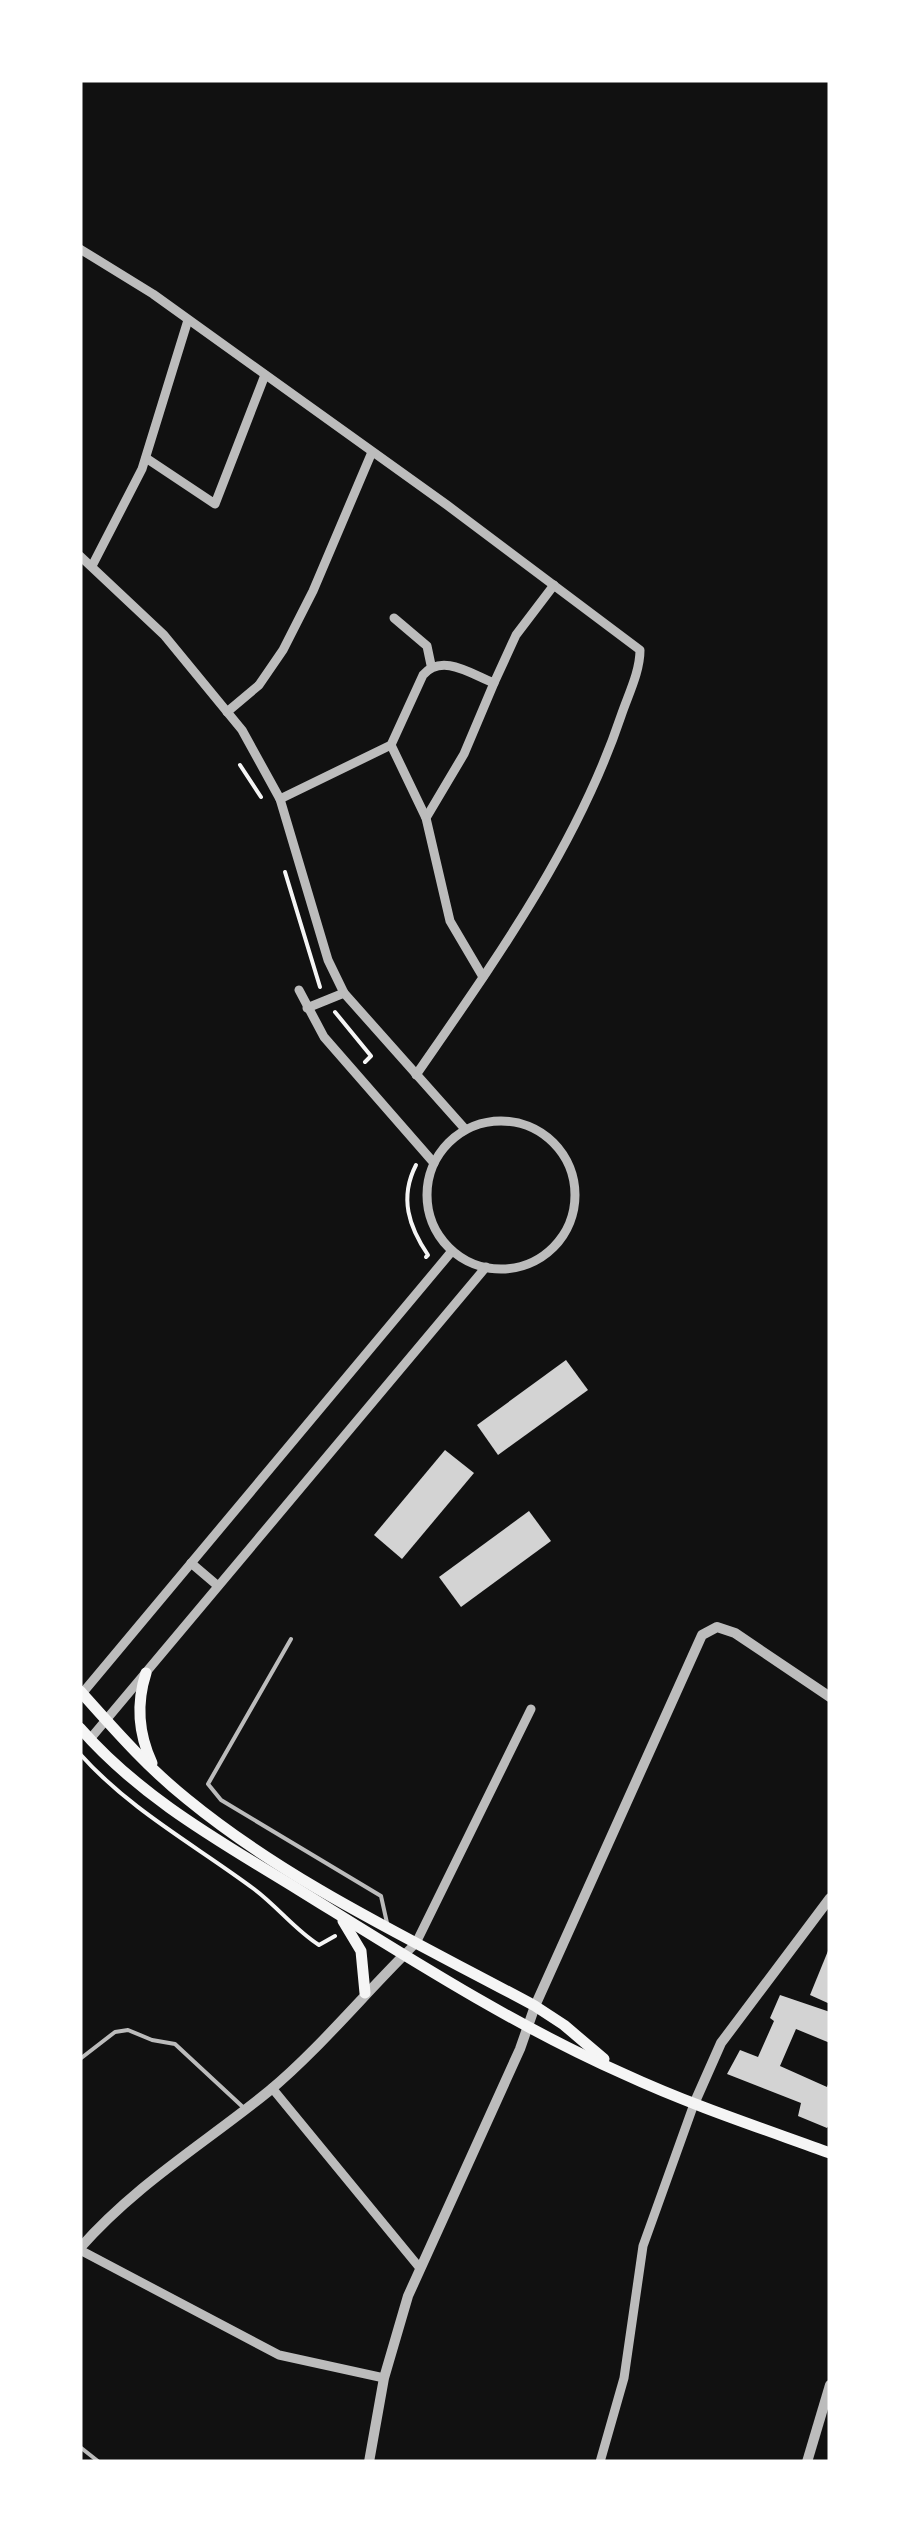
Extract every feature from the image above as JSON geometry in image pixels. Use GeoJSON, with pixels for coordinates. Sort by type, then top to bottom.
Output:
{"type":"FeatureCollection","features":[{"type":"Feature","properties":{"kind":"main road"},"geometry":{"type":"LineString","coordinates":[[146,1672],[140,1699],[140,1727],[146,1750],[160,1775]]}},
{"type":"Feature","properties":{"kind":"main road"},"geometry":{"type":"LineString","coordinates":[[81,1693],[160,1775],[241,1839],[388,1928],[535,2006],[564,2025],[620,2073]]}},
{"type":"Feature","properties":{"kind":"main road"},"geometry":{"type":"LineString","coordinates":[[80,1728],[138,1784],[176,1814],[404,1954],[620,2073],[830,2153]]}},
{"type":"Feature","properties":{"kind":"main road"},"geometry":{"type":"LineString","coordinates":[[324,1905],[348,1928],[364,1964],[365,1994]]}},
{"type":"Feature","properties":{"kind":"street"},"geometry":{"type":"LineString","coordinates":[[80,249],[188,320],[636,644],[640,659],[590,794],[528,909],[416,1074]]}},
{"type":"Feature","properties":{"kind":"street"},"geometry":{"type":"LineString","coordinates":[[92,566],[146,458],[188,320]]}},
{"type":"Feature","properties":{"kind":"street"},"geometry":{"type":"LineString","coordinates":[[146,458],[215,504],[265,375]]}},
{"type":"Feature","properties":{"kind":"street"},"geometry":{"type":"LineString","coordinates":[[227,712],[259,685],[283,650],[314,591],[372,452]]}},
{"type":"Feature","properties":{"kind":"street"},"geometry":{"type":"LineString","coordinates":[[80,556],[164,635],[242,730],[280,799],[328,960],[344,993],[465,1129]]}},
{"type":"Feature","properties":{"kind":"street"},"geometry":{"type":"LineString","coordinates":[[426,818],[464,754],[516,635],[554,585]]}},
{"type":"Feature","properties":{"kind":"street"},"geometry":{"type":"LineString","coordinates":[[394,618],[427,646],[432,666]]}},
{"type":"Feature","properties":{"kind":"street"},"geometry":{"type":"LineString","coordinates":[[280,799],[391,745],[423,675],[432,666],[441,662],[494,683]]}},
{"type":"Feature","properties":{"kind":"street"},"geometry":{"type":"LineString","coordinates":[[391,745],[426,818],[450,921],[483,977]]}},
{"type":"Feature","properties":{"kind":"street"},"geometry":{"type":"LineString","coordinates":[[300,990],[324,1037],[434,1163]]}},
{"type":"Feature","properties":{"kind":"street"},"geometry":{"type":"LineString","coordinates":[[307,1008],[344,993]]}},
{"type":"Feature","properties":{"kind":"street"},"geometry":{"type":"LineString","coordinates":[[510,1120],[533,1127],[569,1158],[575,1185],[574,1211],[564,1235],[547,1254],[524,1266],[498,1270],[473,1264],[452,1251],[436,1231],[428,1208],[427,1185],[434,1163],[447,1144],[465,1129],[487,1121],[510,1120]]}},
{"type":"Feature","properties":{"kind":"street"},"geometry":{"type":"LineString","coordinates":[[81,1693],[452,1251]]}},
{"type":"Feature","properties":{"kind":"street"},"geometry":{"type":"LineString","coordinates":[[90,1739],[486,1267]]}},
{"type":"Feature","properties":{"kind":"street"},"geometry":{"type":"LineString","coordinates":[[191,1563],[218,1586]]}},
{"type":"Feature","properties":{"kind":"street"},"geometry":{"type":"LineString","coordinates":[[369,2462],[384,2378],[419,2266],[702,1635],[717,1627],[735,1633],[830,1697]]}},
{"type":"Feature","properties":{"kind":"street"},"geometry":{"type":"LineString","coordinates":[[384,2378],[279,2354],[80,2249],[106,2218],[149,2181],[272,2088],[416,1943],[532,1709]]}},
{"type":"Feature","properties":{"kind":"street"},"geometry":{"type":"LineString","coordinates":[[600,2462],[624,2378],[643,2246],[694,2104],[721,2043],[830,1898]]}},
{"type":"Feature","properties":{"kind":"street"},"geometry":{"type":"LineString","coordinates":[[272,2088],[419,2266]]}},
{"type":"Feature","properties":{"kind":"street"},"geometry":{"type":"LineString","coordinates":[[806,2462],[830,2386]]}},
{"type":"Feature","properties":{"kind":"lane"},"geometry":{"type":"LineString","coordinates":[[291,1638],[208,1784],[221,1800],[381,1896],[388,1928]]}},
{"type":"Feature","properties":{"kind":"lane"},"geometry":{"type":"LineString","coordinates":[[80,2059],[115,2032],[128,2030],[176,2044],[244,2109]]}},
{"type":"Feature","properties":{"kind":"lane"},"geometry":{"type":"LineString","coordinates":[[80,2447],[99,2462]]}},
{"type":"Feature","properties":{"kind":"path"},"geometry":{"type":"LineString","coordinates":[[240,765],[267,807]]}},
{"type":"Feature","properties":{"kind":"path"},"geometry":{"type":"LineString","coordinates":[[284,868],[326,1000],[371,1056],[353,1073]]}},
{"type":"Feature","properties":{"kind":"path"},"geometry":{"type":"LineString","coordinates":[[416,1270],[428,1255],[410,1229],[407,1201],[410,1176],[418,1162]]}},
{"type":"Feature","properties":{"kind":"path"},"geometry":{"type":"LineString","coordinates":[[80,1754],[135,1806],[276,1905],[308,1938],[319,1945],[348,1928]]}},
{"type":"Feature","properties":{"kind":"building"},"geometry":{"type":"Polygon","coordinates":[[[566,1360],[588,1390],[498,1455],[477,1425],[566,1360]]]}},
{"type":"Feature","properties":{"kind":"building"},"geometry":{"type":"Polygon","coordinates":[[[445,1450],[474,1473],[402,1559],[374,1535],[445,1450]]]}},
{"type":"Feature","properties":{"kind":"building"},"geometry":{"type":"Polygon","coordinates":[[[529,1511],[551,1541],[461,1607],[439,1577],[529,1511]]]}},
{"type":"Feature","properties":{"kind":"building"},"geometry":{"type":"Polygon","coordinates":[[[830,1946],[830,2004],[810,1995],[830,1946]]]}},
{"type":"Feature","properties":{"kind":"building"},"geometry":{"type":"Polygon","coordinates":[[[780,1995],[830,2012],[830,2043],[796,2029],[780,2066],[827,2087],[830,2079],[827,2128],[798,2116],[801,2103],[727,2074],[740,2050],[758,2057],[774,2021],[770,2018],[780,1995]]]}}]}
